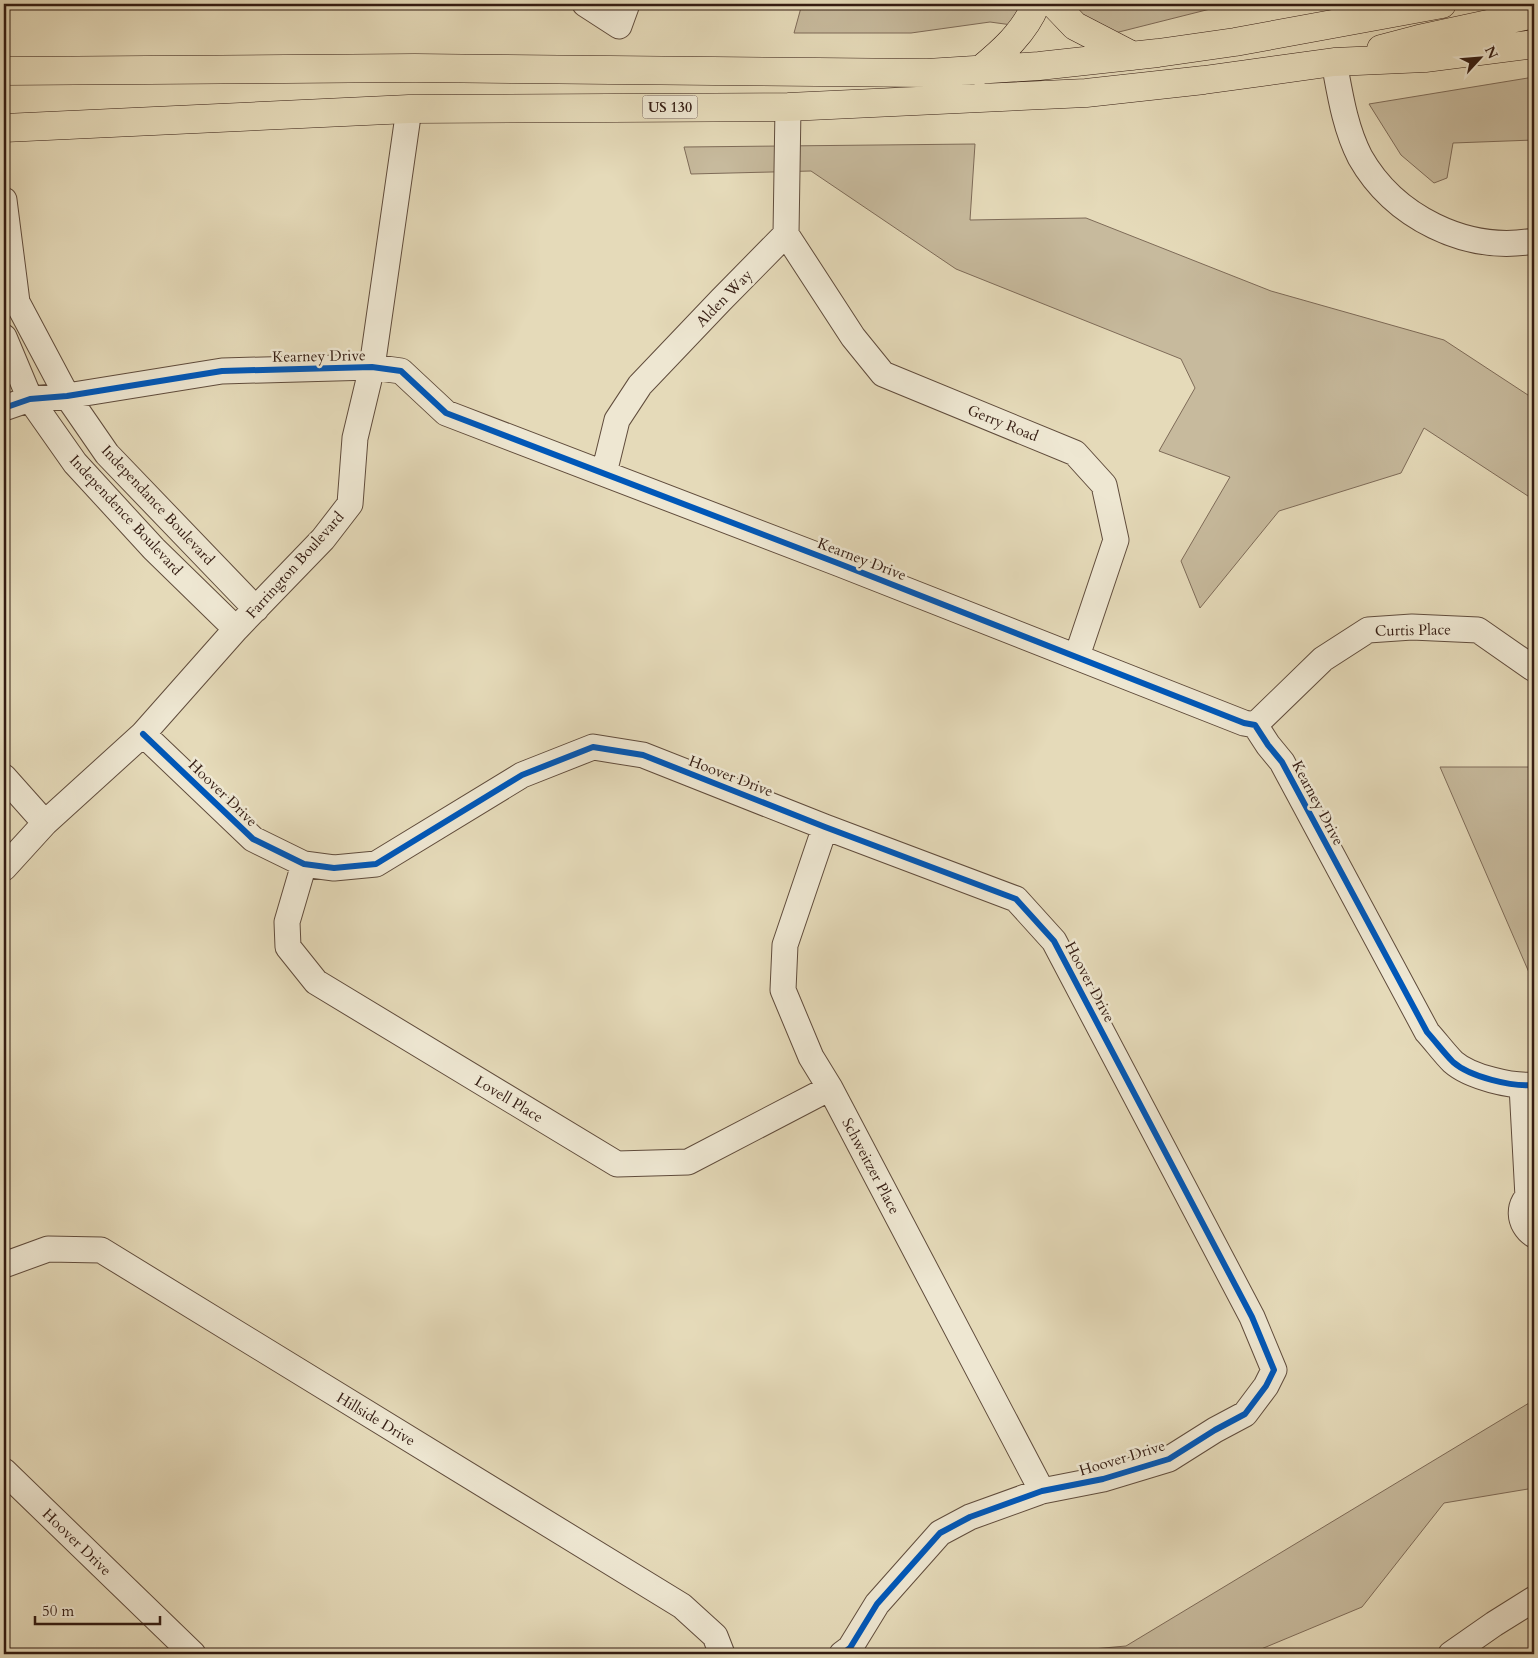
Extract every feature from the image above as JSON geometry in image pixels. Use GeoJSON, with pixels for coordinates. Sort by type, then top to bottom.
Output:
{"type":"FeatureCollection","features":[{"type":"Feature","properties":{"kind":"highway"},"geometry":{"type":"LineString","coordinates":[[979,71],[1000,53],[1019,32],[1033,12],[1036,4]]}},
{"type":"Feature","properties":{"kind":"highway"},"geometry":{"type":"LineString","coordinates":[[1054,4],[1075,26],[1145,55],[1236,28],[1360,4]]}},
{"type":"Feature","properties":{"kind":"highway"},"geometry":{"type":"LineString","coordinates":[[4,71],[415,68],[804,73],[979,71],[1145,55],[1254,38],[1442,4]]}},
{"type":"Feature","properties":{"kind":"highway"},"geometry":{"type":"LineString","coordinates":[[1334,62],[1419,38],[1534,14]]}},
{"type":"Feature","properties":{"kind":"highway","name":"US 130"},"geometry":{"type":"LineString","coordinates":[[4,128],[409,109],[788,107],[1086,93],[1204,80],[1334,62],[1425,58],[1534,44]]}},
{"type":"Feature","properties":{"kind":"street"},"geometry":{"type":"LineString","coordinates":[[585,4],[623,15]]}},
{"type":"Feature","properties":{"kind":"street"},"geometry":{"type":"LineString","coordinates":[[1334,62],[1344,114],[1361,157],[1380,184],[1402,205],[1428,223],[1467,238],[1503,243],[1534,241]]}},
{"type":"Feature","properties":{"kind":"street"},"geometry":{"type":"LineString","coordinates":[[786,234],[788,107]]}},
{"type":"Feature","properties":{"kind":"street","name":"Farrington Boulevard"},"geometry":{"type":"LineString","coordinates":[[4,868],[45,823],[143,734],[236,629],[324,539],[350,504],[355,438],[372,367],[409,109]]}},
{"type":"Feature","properties":{"kind":"street","name":"Independance Boulevard"},"geometry":{"type":"LineString","coordinates":[[4,200],[17,302],[67,396],[107,454],[256,609]]}},
{"type":"Feature","properties":{"kind":"street","name":"Alden Way"},"geometry":{"type":"LineString","coordinates":[[604,473],[617,420],[640,385],[786,234]]}},
{"type":"Feature","properties":{"kind":"street","name":"Gerry Road"},"geometry":{"type":"LineString","coordinates":[[786,234],[854,337],[883,374],[1075,453],[1104,485],[1116,540],[1077,656]]}},
{"type":"Feature","properties":{"kind":"street","name":"Independence Boulevard"},"geometry":{"type":"LineString","coordinates":[[4,337],[30,399],[75,463],[154,549],[236,629]]}},
{"type":"Feature","properties":{"kind":"street","name":"Kearney Drive"},"geometry":{"type":"LineString","coordinates":[[4,408],[30,399],[67,396],[222,371],[372,367],[401,371],[446,413],[1254,725],[1282,762],[1427,1032],[1454,1062],[1473,1074],[1528,1086]]}},
{"type":"Feature","properties":{"kind":"street","name":"Curtis Place"},"geometry":{"type":"LineString","coordinates":[[1254,725],[1323,659],[1368,630],[1412,627],[1478,630],[1534,669]]}},
{"type":"Feature","properties":{"kind":"street","name":"Hoover Drive"},"geometry":{"type":"LineString","coordinates":[[143,734],[253,839],[304,864],[334,868],[376,864],[522,775],[593,747],[643,755],[825,827],[1016,898],[1054,941],[1252,1317],[1274,1370],[1266,1386],[1245,1414],[1215,1430],[1169,1459],[1103,1479],[1042,1491],[970,1518],[940,1533],[877,1604],[850,1648],[842,1654]]}},
{"type":"Feature","properties":{"kind":"street"},"geometry":{"type":"LineString","coordinates":[[4,777],[45,823]]}},
{"type":"Feature","properties":{"kind":"street","name":"Schweitzer Place"},"geometry":{"type":"LineString","coordinates":[[825,827],[785,944],[783,990],[811,1057],[830,1088],[1042,1491]]}},
{"type":"Feature","properties":{"kind":"street","name":"Lovell Place"},"geometry":{"type":"LineString","coordinates":[[304,864],[287,922],[288,948],[316,982],[617,1164],[688,1162],[830,1088]]}},
{"type":"Feature","properties":{"kind":"street"},"geometry":{"type":"LineString","coordinates":[[1528,1086],[1531,1195],[1522,1208],[1521,1216],[1523,1224],[1534,1235]]}},
{"type":"Feature","properties":{"kind":"street","name":"Hillside Drive"},"geometry":{"type":"LineString","coordinates":[[4,1265],[48,1249],[100,1250],[682,1606],[715,1636],[722,1654]]}},
{"type":"Feature","properties":{"kind":"street","name":"Hoover Drive"},"geometry":{"type":"LineString","coordinates":[[4,1471],[193,1654]]}},
{"type":"Feature","properties":{"kind":"street"},"geometry":{"type":"LineString","coordinates":[[1451,1654],[1534,1599]]}},
{"type":"Feature","properties":{"kind":"shaded area"},"geometry":{"type":"Polygon","coordinates":[[[802,4],[1025,4],[1012,25],[990,22],[911,33],[794,33],[802,4]]]}},
{"type":"Feature","properties":{"kind":"shaded area"},"geometry":{"type":"Polygon","coordinates":[[[1068,4],[1230,4],[1111,34],[1068,4]]]}},
{"type":"Feature","properties":{"kind":"shaded area"},"geometry":{"type":"Polygon","coordinates":[[[1534,77],[1534,140],[1453,143],[1447,178],[1434,183],[1401,155],[1369,104],[1534,77]]]}},
{"type":"Feature","properties":{"kind":"shaded area"},"geometry":{"type":"Polygon","coordinates":[[[975,144],[970,220],[1086,218],[1271,291],[1444,340],[1534,399],[1534,500],[1424,428],[1401,473],[1279,511],[1200,608],[1181,561],[1230,477],[1159,451],[1195,388],[1181,359],[956,269],[811,171],[691,174],[684,147],[975,144]]]}},
{"type":"Feature","properties":{"kind":"shaded area"},"geometry":{"type":"Polygon","coordinates":[[[1440,767],[1534,767],[1534,984],[1440,767]]]}},
{"type":"Feature","properties":{"kind":"shaded area"},"geometry":{"type":"Polygon","coordinates":[[[1534,1400],[1534,1488],[1444,1503],[1362,1607],[1254,1652],[1254,1654],[1036,1654],[1126,1646],[1534,1400]]]}},
{"type":"Feature","properties":{"kind":"cycle path"},"geometry":{"type":"LineString","coordinates":[[4,408],[30,399],[67,396],[222,371],[372,367],[401,371],[446,413],[840,564],[1244,723],[1255,725],[1282,762],[1427,1032],[1453,1062],[1470,1072],[1503,1083],[1534,1085]]}},
{"type":"Feature","properties":{"kind":"cycle path"},"geometry":{"type":"LineString","coordinates":[[143,734],[253,839],[304,864],[334,868],[376,864],[522,775],[593,747],[643,755],[825,827],[1016,899],[1054,941],[1252,1317],[1274,1370],[1266,1386],[1245,1414],[1215,1430],[1169,1459],[1103,1479],[1042,1491],[970,1517],[940,1533],[877,1604],[850,1648],[842,1654]]}}]}
